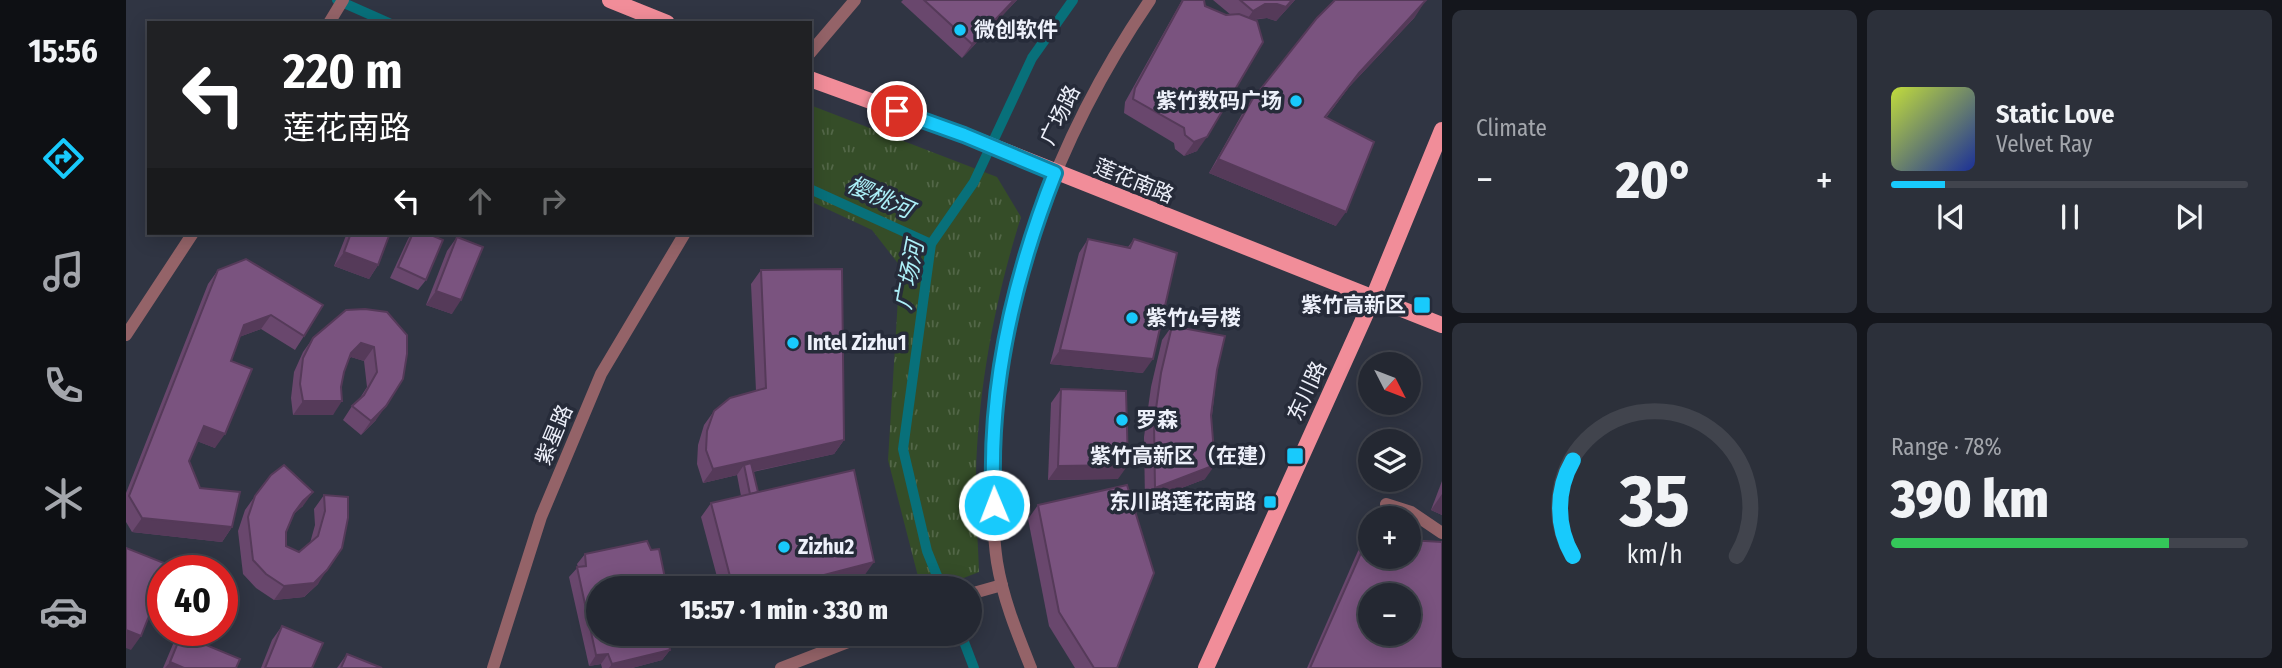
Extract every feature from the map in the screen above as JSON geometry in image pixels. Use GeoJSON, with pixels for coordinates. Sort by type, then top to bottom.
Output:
{"type":"FeatureCollection","features":[{"type":"Feature","properties":{"kind":"main road"},"geometry":{"type":"LineString","coordinates":[[610,0],[662,21]]}},
{"type":"Feature","properties":{"kind":"main road","name":"莲花南路"},"geometry":{"type":"LineString","coordinates":[[812,80],[964,135],[1442,325]]}},
{"type":"Feature","properties":{"kind":"main road","name":"东川路"},"geometry":{"type":"LineString","coordinates":[[1206,668],[1373,298],[1442,130]]}},
{"type":"Feature","properties":{"kind":"street"},"geometry":{"type":"LineString","coordinates":[[330,21],[343,0]]}},
{"type":"Feature","properties":{"kind":"street"},"geometry":{"type":"LineString","coordinates":[[812,51],[855,0]]}},
{"type":"Feature","properties":{"kind":"street","name":"广场路"},"geometry":{"type":"LineString","coordinates":[[1031,668],[996,560],[994,431],[1000,375],[1027,250],[1055,173],[1093,90],[1150,0]]}},
{"type":"Feature","properties":{"kind":"street"},"geometry":{"type":"LineString","coordinates":[[126,335],[192,235]]}},
{"type":"Feature","properties":{"kind":"street","name":"紫星路"},"geometry":{"type":"LineString","coordinates":[[493,668],[541,517],[601,374],[684,235]]}},
{"type":"Feature","properties":{"kind":"street"},"geometry":{"type":"LineString","coordinates":[[1386,504],[1412,512],[1442,533]]}},
{"type":"Feature","properties":{"kind":"street"},"geometry":{"type":"LineString","coordinates":[[982,591],[1002,585]]}},
{"type":"Feature","properties":{"kind":"street"},"geometry":{"type":"LineString","coordinates":[[781,668],[838,646]]}},
{"type":"Feature","properties":{"kind":"green space"},"geometry":{"type":"Polygon","coordinates":[[[812,106],[997,177],[1021,217],[1003,280],[984,377],[977,443],[979,572],[969,576],[918,576],[888,460],[900,266],[872,230],[812,202],[812,106]]]}},
{"type":"Feature","properties":{"kind":"building"},"geometry":{"type":"Polygon","coordinates":[[[924,0],[1014,0],[972,44],[924,0]]]}},
{"type":"Feature","properties":{"kind":"building"},"geometry":{"type":"Polygon","coordinates":[[[1183,0],[1204,0],[1205,6],[1226,15],[1239,14],[1257,21],[1263,42],[1207,137],[1194,142],[1185,135],[1184,128],[1133,99],[1135,88],[1183,0]]]}},
{"type":"Feature","properties":{"kind":"building"},"geometry":{"type":"Polygon","coordinates":[[[1240,0],[1292,0],[1286,7],[1265,4],[1253,11],[1240,0]]]}},
{"type":"Feature","properties":{"kind":"building","name":"紫竹数码广场"},"geometry":{"type":"Polygon","coordinates":[[[1335,0],[1426,0],[1359,73],[1325,117],[1374,142],[1346,212],[1218,159],[1252,100],[1317,18],[1335,0]]]}},
{"type":"Feature","properties":{"kind":"building"},"geometry":{"type":"Polygon","coordinates":[[[350,235],[389,235],[378,265],[344,252],[350,235]]]}},
{"type":"Feature","properties":{"kind":"building"},"geometry":{"type":"Polygon","coordinates":[[[412,235],[431,235],[443,240],[426,280],[398,267],[412,235]]]}},
{"type":"Feature","properties":{"kind":"building"},"geometry":{"type":"Polygon","coordinates":[[[457,237],[483,247],[461,300],[436,291],[457,237]]]}},
{"type":"Feature","properties":{"kind":"building"},"geometry":{"type":"Polygon","coordinates":[[[1088,239],[1130,248],[1134,239],[1177,253],[1153,359],[1060,350],[1088,239]]]}},
{"type":"Feature","properties":{"kind":"building"},"geometry":{"type":"Polygon","coordinates":[[[246,259],[323,305],[304,336],[271,315],[244,325],[231,361],[252,369],[225,434],[204,426],[189,461],[200,488],[240,492],[232,527],[142,518],[129,496],[218,270],[246,259]]]}},
{"type":"Feature","properties":{"kind":"building","name":"Intel Zizhu1"},"geometry":{"type":"Polygon","coordinates":[[[842,269],[844,440],[713,469],[706,450],[707,431],[714,411],[730,398],[766,388],[761,270],[842,269]]]}},
{"type":"Feature","properties":{"kind":"building"},"geometry":{"type":"Polygon","coordinates":[[[346,310],[387,312],[407,335],[403,379],[386,406],[371,421],[352,406],[364,395],[377,372],[374,347],[361,343],[351,353],[341,387],[342,401],[303,401],[300,384],[303,358],[313,338],[346,310]]]}},
{"type":"Feature","properties":{"kind":"building"},"geometry":{"type":"Polygon","coordinates":[[[1172,326],[1225,336],[1211,415],[1215,465],[1155,488],[1154,423],[1161,373],[1172,326]]]}},
{"type":"Feature","properties":{"kind":"building"},"geometry":{"type":"Polygon","coordinates":[[[1061,389],[1126,391],[1128,465],[1058,466],[1061,389]]]}},
{"type":"Feature","properties":{"kind":"building"},"geometry":{"type":"Polygon","coordinates":[[[751,463],[758,492],[750,494],[744,465],[751,463]]]}},
{"type":"Feature","properties":{"kind":"building"},"geometry":{"type":"Polygon","coordinates":[[[284,465],[313,492],[294,513],[286,532],[286,546],[299,552],[318,536],[325,511],[324,495],[348,497],[348,518],[342,548],[314,583],[284,586],[266,574],[253,560],[248,517],[255,496],[271,475],[284,465]]]}},
{"type":"Feature","properties":{"kind":"building","name":"Zizhu2"},"geometry":{"type":"Polygon","coordinates":[[[854,470],[874,562],[820,576],[730,576],[711,503],[854,470]]]}},
{"type":"Feature","properties":{"kind":"building"},"geometry":{"type":"Polygon","coordinates":[[[1127,485],[1154,573],[1117,668],[1094,668],[1059,612],[1038,505],[1127,485]]]}},
{"type":"Feature","properties":{"kind":"building"},"geometry":{"type":"Polygon","coordinates":[[[647,541],[651,550],[659,549],[665,576],[586,576],[586,609],[577,567],[586,566],[585,554],[647,541]]]}},
{"type":"Feature","properties":{"kind":"building"},"geometry":{"type":"Polygon","coordinates":[[[1421,541],[1442,542],[1442,668],[1310,668],[1358,560],[1358,569],[1421,569],[1421,541]]]}},
{"type":"Feature","properties":{"kind":"building"},"geometry":{"type":"Polygon","coordinates":[[[126,548],[147,556],[147,621],[141,636],[126,630],[126,548]]]}},
{"type":"Feature","properties":{"kind":"building"},"geometry":{"type":"Polygon","coordinates":[[[282,626],[323,643],[312,668],[265,668],[282,626]]]}},
{"type":"Feature","properties":{"kind":"building"},"geometry":{"type":"Polygon","coordinates":[[[176,646],[208,646],[240,659],[236,668],[184,668],[170,662],[176,646]]]}},
{"type":"Feature","properties":{"kind":"building"},"geometry":{"type":"Polygon","coordinates":[[[594,646],[669,646],[670,650],[612,664],[608,654],[596,655],[594,646]]]}},
{"type":"Feature","properties":{"kind":"building"},"geometry":{"type":"Polygon","coordinates":[[[347,654],[382,668],[341,668],[347,654]]]}},
{"type":"Feature","properties":{"kind":"waterway","name":"樱桃河"},"geometry":{"type":"LineString","coordinates":[[337,0],[384,21]]}},
{"type":"Feature","properties":{"kind":"waterway","name":"广场河"},"geometry":{"type":"LineString","coordinates":[[937,576],[927,551],[903,449],[931,244],[974,182],[1032,58],[1073,0]]}},
{"type":"Feature","properties":{"kind":"waterway","name":"樱桃河"},"geometry":{"type":"LineString","coordinates":[[812,190],[931,244]]}},
{"type":"Feature","properties":{"kind":"waterway","name":"广场河"},"geometry":{"type":"LineString","coordinates":[[966,646],[974,668]]}},
{"type":"Feature","properties":{"kind":"place","name":"微创软件"},"geometry":{"type":"Point","coordinates":[960,30]}},
{"type":"Feature","properties":{"kind":"place","name":"紫竹数码广场"},"geometry":{"type":"Point","coordinates":[1296,101]}},
{"type":"Feature","properties":{"kind":"place","name":"紫竹高新区"},"geometry":{"type":"Point","coordinates":[1422,305]}},
{"type":"Feature","properties":{"kind":"place","name":"紫竹4号楼"},"geometry":{"type":"Point","coordinates":[1132,318]}},
{"type":"Feature","properties":{"kind":"place","name":"Intel Zizhu1"},"geometry":{"type":"Point","coordinates":[793,343]}},
{"type":"Feature","properties":{"kind":"place","name":"罗森"},"geometry":{"type":"Point","coordinates":[1122,420]}},
{"type":"Feature","properties":{"kind":"place","name":"紫竹高新区（在建）"},"geometry":{"type":"Point","coordinates":[1295,456]}},
{"type":"Feature","properties":{"kind":"place","name":"东川路莲花南路"},"geometry":{"type":"Point","coordinates":[1270,502]}},
{"type":"Feature","properties":{"kind":"place","name":"Zizhu2"},"geometry":{"type":"Point","coordinates":[784,547]}},
{"type":"Feature","properties":{"kind":"route"},"geometry":{"type":"LineString","coordinates":[[897,111],[964,135],[1055,173],[1027,250],[1000,375],[994,431],[994,505]]}}]}
